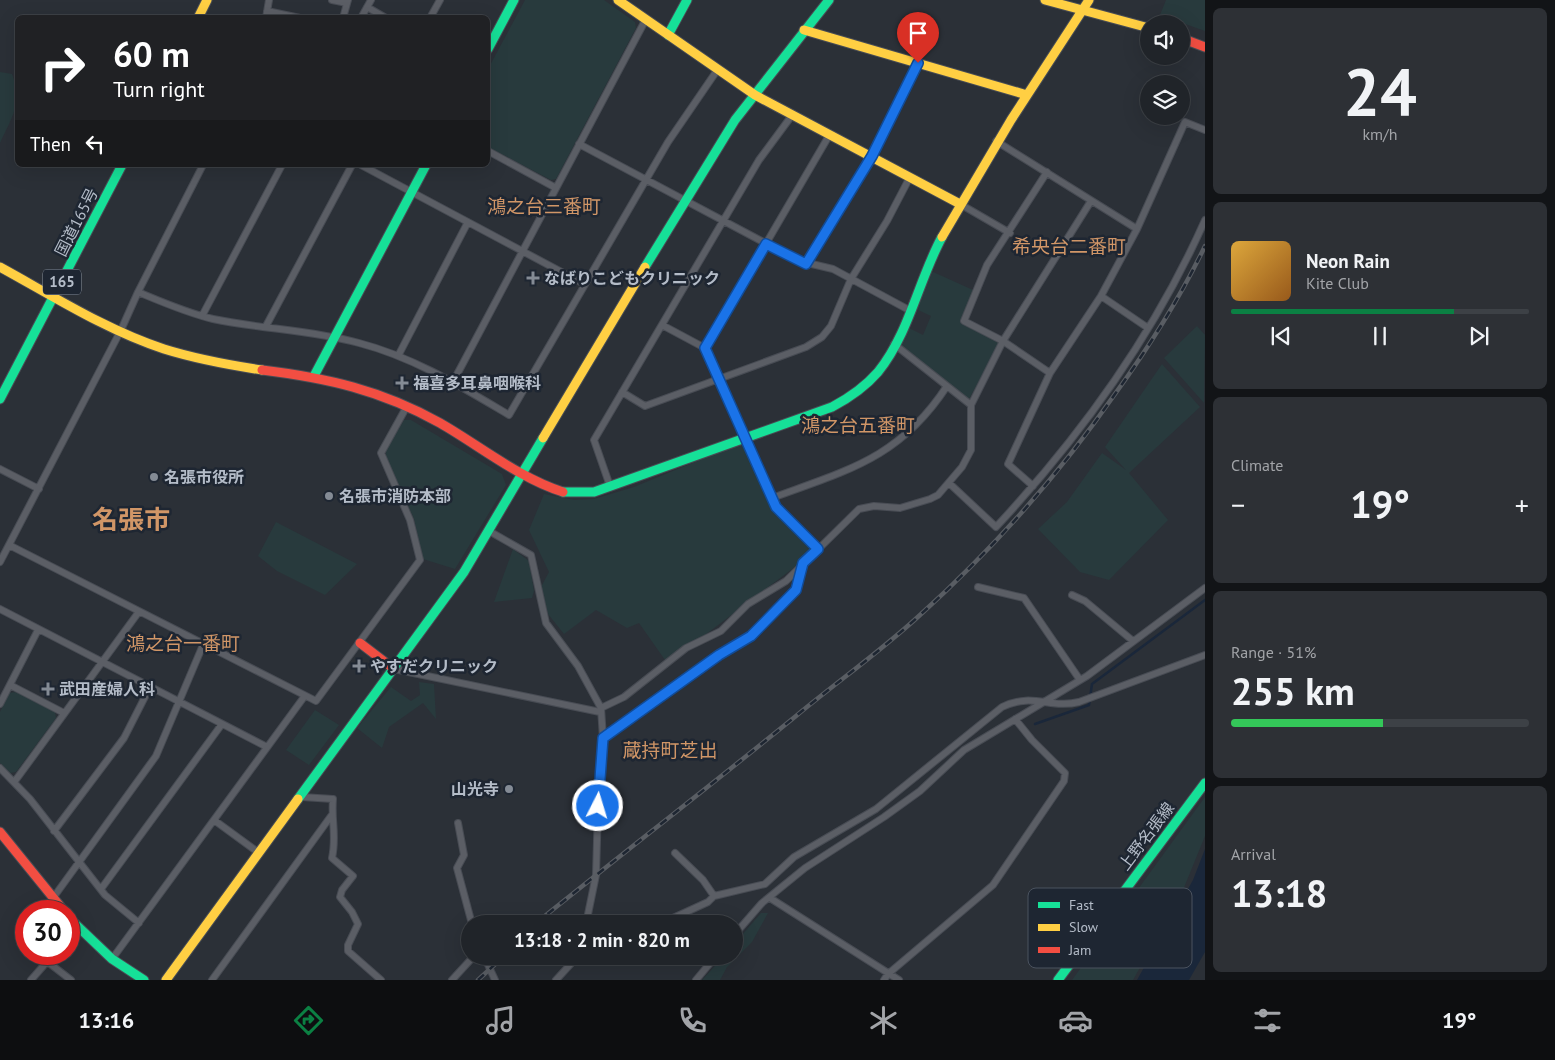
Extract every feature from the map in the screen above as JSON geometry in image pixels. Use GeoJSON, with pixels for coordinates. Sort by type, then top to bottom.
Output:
{"type":"FeatureCollection","features":[{"type":"Feature","properties":{"kind":"main road"},"geometry":{"type":"LineString","coordinates":[[200,15],[207,0]]}},
{"type":"Feature","properties":{"kind":"main road"},"geometry":{"type":"LineString","coordinates":[[490,45],[514,0]]}},
{"type":"Feature","properties":{"kind":"main road"},"geometry":{"type":"LineString","coordinates":[[618,0],[755,95],[960,204]]}},
{"type":"Feature","properties":{"kind":"main road"},"geometry":{"type":"LineString","coordinates":[[668,35],[687,0]]}},
{"type":"Feature","properties":{"kind":"main road"},"geometry":{"type":"LineString","coordinates":[[166,980],[302,797],[464,572],[684,200],[735,120],[829,0]]}},
{"type":"Feature","properties":{"kind":"main road"},"geometry":{"type":"LineString","coordinates":[[1045,0],[1140,26]]}},
{"type":"Feature","properties":{"kind":"main road"},"geometry":{"type":"LineString","coordinates":[[0,267],[122,330],[168,351],[240,367],[314,376],[373,392],[407,406],[551,488],[567,493],[585,493],[610,486],[832,407],[853,395],[875,375],[894,344],[930,260],[960,204],[996,141],[1089,0]]}},
{"type":"Feature","properties":{"kind":"main road"},"geometry":{"type":"LineString","coordinates":[[804,30],[1027,95]]}},
{"type":"Feature","properties":{"kind":"main road"},"geometry":{"type":"LineString","coordinates":[[1190,41],[1205,47]]}},
{"type":"Feature","properties":{"kind":"main road"},"geometry":{"type":"LineString","coordinates":[[872,156],[918,63]]}},
{"type":"Feature","properties":{"kind":"main road","name":"国道165号"},"geometry":{"type":"LineString","coordinates":[[0,399],[121,167]]}},
{"type":"Feature","properties":{"kind":"main road"},"geometry":{"type":"LineString","coordinates":[[314,376],[425,167]]}},
{"type":"Feature","properties":{"kind":"main road"},"geometry":{"type":"LineString","coordinates":[[360,643],[394,669]]}},
{"type":"Feature","properties":{"kind":"main road","name":"上野名張線"},"geometry":{"type":"LineString","coordinates":[[1127,888],[1205,783]]}},
{"type":"Feature","properties":{"kind":"main road"},"geometry":{"type":"LineString","coordinates":[[0,832],[53,898]]}},
{"type":"Feature","properties":{"kind":"main road"},"geometry":{"type":"LineString","coordinates":[[80,928],[112,959],[144,980]]}},
{"type":"Feature","properties":{"kind":"main road","name":"上野名張線"},"geometry":{"type":"LineString","coordinates":[[1058,980],[1067,968]]}},
{"type":"Feature","properties":{"kind":"street"},"geometry":{"type":"LineString","coordinates":[[266,14],[269,0]]}},
{"type":"Feature","properties":{"kind":"street"},"geometry":{"type":"LineString","coordinates":[[332,0],[348,1],[343,15]]}},
{"type":"Feature","properties":{"kind":"street"},"geometry":{"type":"LineString","coordinates":[[363,15],[370,0]]}},
{"type":"Feature","properties":{"kind":"street"},"geometry":{"type":"LineString","coordinates":[[432,15],[440,0]]}},
{"type":"Feature","properties":{"kind":"street"},"geometry":{"type":"LineString","coordinates":[[367,7],[381,15]]}},
{"type":"Feature","properties":{"kind":"street"},"geometry":{"type":"LineString","coordinates":[[453,382],[646,19]]}},
{"type":"Feature","properties":{"kind":"street"},"geometry":{"type":"LineString","coordinates":[[138,292],[202,316],[334,337],[398,356],[453,382],[508,415],[672,135],[718,69]]}},
{"type":"Feature","properties":{"kind":"street"},"geometry":{"type":"LineString","coordinates":[[610,486],[594,440],[722,220],[759,160],[793,114]]}},
{"type":"Feature","properties":{"kind":"street"},"geometry":{"type":"LineString","coordinates":[[1033,486],[1008,464],[1050,373],[1102,296],[1137,229],[1185,122],[1205,130]]}},
{"type":"Feature","properties":{"kind":"street"},"geometry":{"type":"LineString","coordinates":[[705,348],[830,134]]}},
{"type":"Feature","properties":{"kind":"street"},"geometry":{"type":"LineString","coordinates":[[996,141],[1137,229]]}},
{"type":"Feature","properties":{"kind":"street"},"geometry":{"type":"LineString","coordinates":[[579,144],[766,244],[806,264],[832,269],[909,310]]}},
{"type":"Feature","properties":{"kind":"street"},"geometry":{"type":"LineString","coordinates":[[490,152],[556,188]]}},
{"type":"Feature","properties":{"kind":"street"},"geometry":{"type":"LineString","coordinates":[[806,264],[872,156]]}},
{"type":"Feature","properties":{"kind":"street"},"geometry":{"type":"LineString","coordinates":[[0,562],[122,330],[138,292],[202,167]]}},
{"type":"Feature","properties":{"kind":"street"},"geometry":{"type":"LineString","coordinates":[[202,316],[281,167]]}},
{"type":"Feature","properties":{"kind":"street"},"geometry":{"type":"LineString","coordinates":[[266,326],[351,167]]}},
{"type":"Feature","properties":{"kind":"street"},"geometry":{"type":"LineString","coordinates":[[365,167],[584,284]]}},
{"type":"Feature","properties":{"kind":"street"},"geometry":{"type":"LineString","coordinates":[[1047,172],[988,266],[964,321],[1003,341],[1050,373]]}},
{"type":"Feature","properties":{"kind":"street"},"geometry":{"type":"LineString","coordinates":[[622,392],[645,406],[806,347],[817,341],[834,320],[851,279],[887,221],[910,177]]}},
{"type":"Feature","properties":{"kind":"street"},"geometry":{"type":"LineString","coordinates":[[394,669],[600,710],[624,697],[686,648],[721,631],[748,604],[786,581],[859,509],[909,506],[930,499],[949,483],[962,468],[971,450],[971,405],[1003,341],[1091,201]]}},
{"type":"Feature","properties":{"kind":"street"},"geometry":{"type":"LineString","coordinates":[[960,204],[1010,233]]}},
{"type":"Feature","properties":{"kind":"street"},"geometry":{"type":"LineString","coordinates":[[949,483],[996,526],[1033,486],[1114,381],[1184,268],[1205,220]]}},
{"type":"Feature","properties":{"kind":"street"},"geometry":{"type":"LineString","coordinates":[[398,356],[468,222]]}},
{"type":"Feature","properties":{"kind":"street"},"geometry":{"type":"LineString","coordinates":[[1102,296],[1148,328]]}},
{"type":"Feature","properties":{"kind":"street"},"geometry":{"type":"LineString","coordinates":[[662,325],[705,348],[776,507],[818,549]]}},
{"type":"Feature","properties":{"kind":"street"},"geometry":{"type":"LineString","coordinates":[[894,344],[971,405]]}},
{"type":"Feature","properties":{"kind":"street"},"geometry":{"type":"LineString","coordinates":[[772,498],[853,468],[883,452],[916,426],[947,386]]}},
{"type":"Feature","properties":{"kind":"street"},"geometry":{"type":"LineString","coordinates":[[9,545],[304,697],[316,701],[420,560],[410,520],[381,453],[407,406]]}},
{"type":"Feature","properties":{"kind":"street"},"geometry":{"type":"LineString","coordinates":[[0,469],[39,489]]}},
{"type":"Feature","properties":{"kind":"street"},"geometry":{"type":"LineString","coordinates":[[489,531],[531,556],[546,623],[578,666],[600,710],[603,738],[595,882],[588,915]]}},
{"type":"Feature","properties":{"kind":"street"},"geometry":{"type":"LineString","coordinates":[[603,738],[719,655],[751,636],[796,590],[803,563]]}},
{"type":"Feature","properties":{"kind":"street"},"geometry":{"type":"LineString","coordinates":[[978,587],[1024,598],[1080,680]]}},
{"type":"Feature","properties":{"kind":"street"},"geometry":{"type":"LineString","coordinates":[[743,925],[762,903],[805,868],[877,822],[920,791],[964,750],[1080,680],[1205,588]]}},
{"type":"Feature","properties":{"kind":"street"},"geometry":{"type":"LineString","coordinates":[[1072,595],[1085,601],[1133,641]]}},
{"type":"Feature","properties":{"kind":"street"},"geometry":{"type":"LineString","coordinates":[[0,610],[267,747]]}},
{"type":"Feature","properties":{"kind":"street"},"geometry":{"type":"LineString","coordinates":[[15,781],[138,612]]}},
{"type":"Feature","properties":{"kind":"street"},"geometry":{"type":"LineString","coordinates":[[0,704],[38,630]]}},
{"type":"Feature","properties":{"kind":"street"},"geometry":{"type":"LineString","coordinates":[[53,898],[156,756],[203,645]]}},
{"type":"Feature","properties":{"kind":"street"},"geometry":{"type":"LineString","coordinates":[[680,915],[708,902],[714,896],[764,884],[794,857],[876,809],[1002,707],[1012,702],[1030,699],[1067,704],[1090,698],[1205,655]]}},
{"type":"Feature","properties":{"kind":"street"},"geometry":{"type":"LineString","coordinates":[[10,685],[64,713]]}},
{"type":"Feature","properties":{"kind":"street"},"geometry":{"type":"LineString","coordinates":[[54,831],[124,738],[150,687]]}},
{"type":"Feature","properties":{"kind":"street"},"geometry":{"type":"LineString","coordinates":[[112,959],[304,697]]}},
{"type":"Feature","properties":{"kind":"street"},"geometry":{"type":"LineString","coordinates":[[886,977],[993,885],[1064,781],[1066,773],[1032,740],[1015,719]]}},
{"type":"Feature","properties":{"kind":"street"},"geometry":{"type":"LineString","coordinates":[[101,889],[222,724]]}},
{"type":"Feature","properties":{"kind":"street"},"geometry":{"type":"LineString","coordinates":[[0,768],[15,781],[101,889],[139,923]]}},
{"type":"Feature","properties":{"kind":"street"},"geometry":{"type":"LineString","coordinates":[[302,797],[332,799],[331,816],[336,840],[332,858],[353,876],[342,890],[340,897],[352,912],[358,924],[348,945],[348,951],[381,980]]}},
{"type":"Feature","properties":{"kind":"street"},"geometry":{"type":"LineString","coordinates":[[212,980],[331,816]]}},
{"type":"Feature","properties":{"kind":"street"},"geometry":{"type":"LineString","coordinates":[[214,820],[259,853]]}},
{"type":"Feature","properties":{"kind":"street"},"geometry":{"type":"LineString","coordinates":[[458,823],[464,855],[457,868],[470,915]]}},
{"type":"Feature","properties":{"kind":"street"},"geometry":{"type":"LineString","coordinates":[[675,853],[703,880],[714,896]]}},
{"type":"Feature","properties":{"kind":"street"},"geometry":{"type":"LineString","coordinates":[[770,898],[886,977],[899,980]]}},
{"type":"Feature","properties":{"kind":"street"},"geometry":{"type":"LineString","coordinates":[[31,980],[45,964],[49,963],[72,980]]}},
{"type":"Feature","properties":{"kind":"street"},"geometry":{"type":"LineString","coordinates":[[452,980],[466,965]]}},
{"type":"Feature","properties":{"kind":"street"},"geometry":{"type":"LineString","coordinates":[[488,965],[495,980]]}},
{"type":"Feature","properties":{"kind":"street"},"geometry":{"type":"LineString","coordinates":[[556,980],[570,965]]}},
{"type":"Feature","properties":{"kind":"street"},"geometry":{"type":"LineString","coordinates":[[696,980],[708,965]]}},
{"type":"Feature","properties":{"kind":"shaded area"},"geometry":{"type":"Polygon","coordinates":[[[525,0],[604,0],[635,22],[636,28],[556,179],[551,180],[490,148],[490,65],[525,0]]]}},
{"type":"Feature","properties":{"kind":"shaded area"},"geometry":{"type":"Polygon","coordinates":[[[1166,0],[1205,0],[1205,31],[1190,26],[1190,15],[1160,15],[1166,0]]]}},
{"type":"Feature","properties":{"kind":"shaded area"},"geometry":{"type":"Polygon","coordinates":[[[0,72],[12,74],[15,84],[15,110],[0,143],[0,72]]]}},
{"type":"Feature","properties":{"kind":"shaded area"},"geometry":{"type":"Polygon","coordinates":[[[931,271],[973,290],[961,321],[1000,343],[969,399],[899,344],[907,327],[923,335],[931,316],[916,309],[931,271]]]}},
{"type":"Feature","properties":{"kind":"shaded area"},"geometry":{"type":"Polygon","coordinates":[[[1197,326],[1205,335],[1204,403],[1164,358],[1197,326]]]}},
{"type":"Feature","properties":{"kind":"shaded area"},"geometry":{"type":"Polygon","coordinates":[[[1162,364],[1200,407],[1129,473],[1168,520],[1109,580],[1080,572],[1038,529],[1067,502],[1102,453],[1126,470],[1105,447],[1162,364]]]}},
{"type":"Feature","properties":{"kind":"shaded area"},"geometry":{"type":"Polygon","coordinates":[[[404,420],[411,420],[502,474],[506,485],[455,569],[423,559],[414,519],[386,457],[386,450],[404,420]]]}},
{"type":"Feature","properties":{"kind":"shaded area"},"geometry":{"type":"Polygon","coordinates":[[[741,443],[774,509],[816,551],[705,635],[665,660],[639,623],[627,628],[596,610],[564,634],[548,614],[541,587],[549,572],[529,530],[544,494],[574,500],[594,499],[634,487],[741,443]]]}},
{"type":"Feature","properties":{"kind":"shaded area"},"geometry":{"type":"Polygon","coordinates":[[[276,522],[357,564],[325,595],[277,571],[258,556],[276,522]]]}},
{"type":"Feature","properties":{"kind":"shaded area"},"geometry":{"type":"Polygon","coordinates":[[[513,549],[529,561],[534,591],[532,598],[494,602],[513,549]]]}},
{"type":"Feature","properties":{"kind":"shaded area"},"geometry":{"type":"Polygon","coordinates":[[[419,682],[434,684],[436,719],[423,703],[389,727],[382,748],[357,728],[391,687],[411,701],[420,695],[419,682]]]}},
{"type":"Feature","properties":{"kind":"shaded area"},"geometry":{"type":"Polygon","coordinates":[[[16,692],[55,712],[56,718],[16,772],[10,773],[0,763],[0,712],[9,693],[16,692]]]}},
{"type":"Feature","properties":{"kind":"shaded area"},"geometry":{"type":"Polygon","coordinates":[[[315,710],[339,725],[309,765],[286,750],[315,710]]]}},
{"type":"Feature","properties":{"kind":"shaded area"},"geometry":{"type":"Polygon","coordinates":[[[1205,797],[1205,836],[1184,888],[1139,888],[1205,797]]]}},
{"type":"Feature","properties":{"kind":"shaded area"},"geometry":{"type":"Polygon","coordinates":[[[761,913],[768,913],[752,942],[743,951],[743,934],[761,913]]]}},
{"type":"Feature","properties":{"kind":"shaded area"},"geometry":{"type":"Polygon","coordinates":[[[716,965],[729,965],[720,980],[702,980],[716,965]]]}},
{"type":"Feature","properties":{"kind":"shaded area"},"geometry":{"type":"Polygon","coordinates":[[[1081,968],[1140,968],[1133,980],[1072,980],[1081,968]]]}},
{"type":"Feature","properties":{"kind":"water"},"geometry":{"type":"Polygon","coordinates":[[[1205,849],[1205,952],[1189,980],[1137,980],[1144,968],[1192,968],[1192,888],[1189,888],[1205,849]]]}},
{"type":"Feature","properties":{"kind":"waterway"},"geometry":{"type":"LineString","coordinates":[[1035,724],[1089,705],[1092,684],[1205,600]]}},
{"type":"Feature","properties":{"kind":"railway"},"geometry":{"type":"LineString","coordinates":[[546,915],[890,641],[974,564],[1048,482],[1093,424],[1163,322],[1205,246]]}},
{"type":"Feature","properties":{"kind":"railway"},"geometry":{"type":"LineString","coordinates":[[478,980],[494,965]]}},
{"type":"Feature","properties":{"kind":"traffic: fast"},"geometry":{"type":"LineString","coordinates":[[490,45],[514,0]]}},
{"type":"Feature","properties":{"kind":"traffic: fast"},"geometry":{"type":"LineString","coordinates":[[668,35],[687,0]]}},
{"type":"Feature","properties":{"kind":"traffic: fast"},"geometry":{"type":"LineString","coordinates":[[645,267],[735,120],[829,0]]}},
{"type":"Feature","properties":{"kind":"traffic: fast"},"geometry":{"type":"LineString","coordinates":[[0,399],[121,167]]}},
{"type":"Feature","properties":{"kind":"traffic: fast"},"geometry":{"type":"LineString","coordinates":[[314,376],[425,167]]}},
{"type":"Feature","properties":{"kind":"traffic: fast"},"geometry":{"type":"LineString","coordinates":[[563,492],[594,492],[832,407],[851,396],[878,372],[889,357],[906,324],[942,237]]}},
{"type":"Feature","properties":{"kind":"traffic: fast"},"geometry":{"type":"LineString","coordinates":[[298,799],[464,572],[543,438]]}},
{"type":"Feature","properties":{"kind":"traffic: fast"},"geometry":{"type":"LineString","coordinates":[[1127,888],[1205,783]]}},
{"type":"Feature","properties":{"kind":"traffic: fast"},"geometry":{"type":"LineString","coordinates":[[80,928],[112,959],[144,980]]}},
{"type":"Feature","properties":{"kind":"traffic: fast"},"geometry":{"type":"LineString","coordinates":[[1058,980],[1067,968]]}},
{"type":"Feature","properties":{"kind":"traffic: slow"},"geometry":{"type":"LineString","coordinates":[[200,15],[207,0]]}},
{"type":"Feature","properties":{"kind":"traffic: slow"},"geometry":{"type":"LineString","coordinates":[[618,0],[755,95],[960,204]]}},
{"type":"Feature","properties":{"kind":"traffic: slow"},"geometry":{"type":"LineString","coordinates":[[1045,0],[1140,26]]}},
{"type":"Feature","properties":{"kind":"traffic: slow"},"geometry":{"type":"LineString","coordinates":[[942,237],[1011,120],[1089,0]]}},
{"type":"Feature","properties":{"kind":"traffic: slow"},"geometry":{"type":"LineString","coordinates":[[804,30],[1027,95]]}},
{"type":"Feature","properties":{"kind":"traffic: slow"},"geometry":{"type":"LineString","coordinates":[[0,267],[80,312],[142,341],[188,356],[262,370]]}},
{"type":"Feature","properties":{"kind":"traffic: slow"},"geometry":{"type":"LineString","coordinates":[[543,438],[645,267]]}},
{"type":"Feature","properties":{"kind":"traffic: slow"},"geometry":{"type":"LineString","coordinates":[[166,980],[298,799]]}},
{"type":"Feature","properties":{"kind":"traffic: jam"},"geometry":{"type":"LineString","coordinates":[[1190,41],[1205,47]]}},
{"type":"Feature","properties":{"kind":"traffic: jam"},"geometry":{"type":"LineString","coordinates":[[872,156],[918,63]]}},
{"type":"Feature","properties":{"kind":"traffic: jam"},"geometry":{"type":"LineString","coordinates":[[262,370],[309,377],[353,387],[396,402],[440,423],[531,479],[563,492]]}},
{"type":"Feature","properties":{"kind":"traffic: jam"},"geometry":{"type":"LineString","coordinates":[[360,643],[394,669]]}},
{"type":"Feature","properties":{"kind":"traffic: jam"},"geometry":{"type":"LineString","coordinates":[[0,832],[55,900]]}},
{"type":"Feature","properties":{"kind":"place","name":"なばりこどもクリニック"},"geometry":{"type":"Point","coordinates":[533,278]}},
{"type":"Feature","properties":{"kind":"place","name":"福喜多耳鼻咽喉科"},"geometry":{"type":"Point","coordinates":[402,383]}},
{"type":"Feature","properties":{"kind":"place","name":"名張市役所"},"geometry":{"type":"Point","coordinates":[154,477]}},
{"type":"Feature","properties":{"kind":"place","name":"名張市消防本部"},"geometry":{"type":"Point","coordinates":[329,496]}},
{"type":"Feature","properties":{"kind":"place","name":"やすだクリニック"},"geometry":{"type":"Point","coordinates":[359,666]}},
{"type":"Feature","properties":{"kind":"place","name":"武田産婦人科"},"geometry":{"type":"Point","coordinates":[48,689]}},
{"type":"Feature","properties":{"kind":"place","name":"山光寺"},"geometry":{"type":"Point","coordinates":[509,789]}},
{"type":"Feature","properties":{"kind":"district","name":"鴻之台三番町"},"geometry":{"type":"Point","coordinates":[544,206]}},
{"type":"Feature","properties":{"kind":"district","name":"希央台二番町"},"geometry":{"type":"Point","coordinates":[1069,246]}},
{"type":"Feature","properties":{"kind":"district","name":"鴻之台五番町"},"geometry":{"type":"Point","coordinates":[858,425]}},
{"type":"Feature","properties":{"kind":"district","name":"名張市"},"geometry":{"type":"Point","coordinates":[131,520]}},
{"type":"Feature","properties":{"kind":"district","name":"鴻之台一番町"},"geometry":{"type":"Point","coordinates":[183,643]}},
{"type":"Feature","properties":{"kind":"district","name":"蔵持町芝出"},"geometry":{"type":"Point","coordinates":[670,750]}},
{"type":"Feature","properties":{"kind":"route"},"geometry":{"type":"LineString","coordinates":[[598,806],[603,738],[719,655],[751,636],[796,590],[803,563],[818,549],[776,507],[705,348],[766,244],[806,264],[872,156],[918,63]]}}]}
